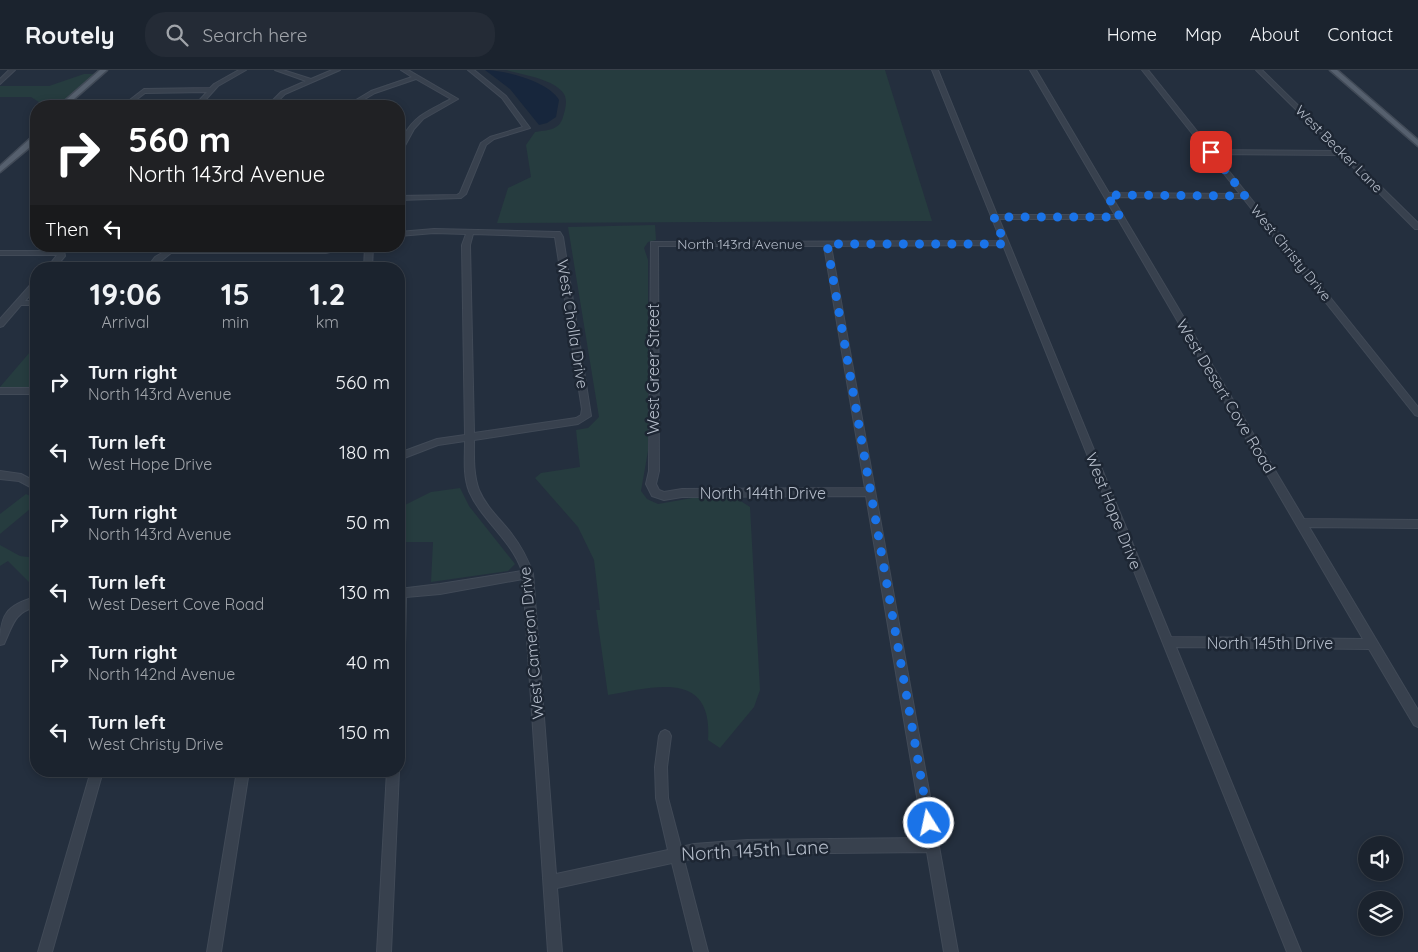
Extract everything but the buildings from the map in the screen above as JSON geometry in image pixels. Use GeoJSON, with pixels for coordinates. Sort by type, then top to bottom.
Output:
{"type":"FeatureCollection","features":[{"type":"Feature","properties":{"kind":"main road"},"geometry":{"type":"LineString","coordinates":[[69,100],[104,70]]}},
{"type":"Feature","properties":{"kind":"main road"},"geometry":{"type":"LineString","coordinates":[[80,100],[114,70]]}},
{"type":"Feature","properties":{"kind":"main road"},"geometry":{"type":"LineString","coordinates":[[1333,70],[1418,144]]}},
{"type":"Feature","properties":{"kind":"main road"},"geometry":{"type":"LineString","coordinates":[[0,160],[30,134]]}},
{"type":"Feature","properties":{"kind":"main road"},"geometry":{"type":"LineString","coordinates":[[0,170],[30,143]]}},
{"type":"Feature","properties":{"kind":"street"},"geometry":{"type":"LineString","coordinates":[[0,82],[12,70]]}},
{"type":"Feature","properties":{"kind":"street"},"geometry":{"type":"LineString","coordinates":[[203,100],[221,82],[243,70]]}},
{"type":"Feature","properties":{"kind":"street"},"geometry":{"type":"LineString","coordinates":[[278,70],[311,81]]}},
{"type":"Feature","properties":{"kind":"street"},"geometry":{"type":"LineString","coordinates":[[276,100],[283,93],[337,70]]}},
{"type":"Feature","properties":{"kind":"street"},"geometry":{"type":"LineString","coordinates":[[404,70],[455,100],[430,110],[414,122],[405,139]]}},
{"type":"Feature","properties":{"kind":"street"},"geometry":{"type":"LineString","coordinates":[[405,198],[459,197],[463,194],[483,144],[497,136],[527,128],[504,97],[471,70]]}},
{"type":"Feature","properties":{"kind":"street","name":"West Hope Drive"},"geometry":{"type":"LineString","coordinates":[[935,70],[1294,952]]}},
{"type":"Feature","properties":{"kind":"street","name":"West Desert Cove Road"},"geometry":{"type":"LineString","coordinates":[[1033,70],[1418,721]]}},
{"type":"Feature","properties":{"kind":"street","name":"West Christy Drive"},"geometry":{"type":"LineString","coordinates":[[1145,70],[1418,413]]}},
{"type":"Feature","properties":{"kind":"street","name":"West Becker Lane"},"geometry":{"type":"LineString","coordinates":[[1259,70],[1343,153],[1415,220],[1418,227]]}},
{"type":"Feature","properties":{"kind":"street"},"geometry":{"type":"LineString","coordinates":[[359,100],[373,92],[417,77]]}},
{"type":"Feature","properties":{"kind":"street"},"geometry":{"type":"LineString","coordinates":[[133,100],[144,91],[212,90]]}},
{"type":"Feature","properties":{"kind":"street"},"geometry":{"type":"LineString","coordinates":[[1211,152],[1343,153]]}},
{"type":"Feature","properties":{"kind":"street"},"geometry":{"type":"LineString","coordinates":[[1107,195],[1245,196]]}},
{"type":"Feature","properties":{"kind":"street"},"geometry":{"type":"LineString","coordinates":[[994,217],[1120,217]]}},
{"type":"Feature","properties":{"kind":"street"},"geometry":{"type":"LineString","coordinates":[[405,233],[425,231],[470,232]]}},
{"type":"Feature","properties":{"kind":"street","name":"West Cholla Drive"},"geometry":{"type":"LineString","coordinates":[[470,232],[557,234],[586,416],[578,421],[470,436]]}},
{"type":"Feature","properties":{"kind":"street","name":"West Cameron Drive"},"geometry":{"type":"LineString","coordinates":[[470,232],[466,245],[470,476],[474,494],[515,544],[526,563],[528,574],[555,952]]}},
{"type":"Feature","properties":{"kind":"street","name":"North 143rd Avenue"},"geometry":{"type":"LineString","coordinates":[[654,244],[1005,244]]}},
{"type":"Feature","properties":{"kind":"street","name":"West Greer Street"},"geometry":{"type":"LineString","coordinates":[[654,244],[654,471],[651,484],[655,493]]}},
{"type":"Feature","properties":{"kind":"street"},"geometry":{"type":"LineString","coordinates":[[827,244],[951,952]]}},
{"type":"Feature","properties":{"kind":"street"},"geometry":{"type":"LineString","coordinates":[[0,252],[61,253],[62,256],[56,262]]}},
{"type":"Feature","properties":{"kind":"street"},"geometry":{"type":"LineString","coordinates":[[156,262],[167,252]]}},
{"type":"Feature","properties":{"kind":"street"},"geometry":{"type":"LineString","coordinates":[[0,324],[30,291]]}},
{"type":"Feature","properties":{"kind":"street"},"geometry":{"type":"LineString","coordinates":[[19,303],[30,303]]}},
{"type":"Feature","properties":{"kind":"street"},"geometry":{"type":"LineString","coordinates":[[0,390],[30,391]]}},
{"type":"Feature","properties":{"kind":"street"},"geometry":{"type":"LineString","coordinates":[[405,454],[429,444],[470,436]]}},
{"type":"Feature","properties":{"kind":"street"},"geometry":{"type":"LineString","coordinates":[[0,475],[21,478],[30,483]]}},
{"type":"Feature","properties":{"kind":"street","name":"North 144th Drive"},"geometry":{"type":"LineString","coordinates":[[655,493],[664,496],[682,493],[871,492]]}},
{"type":"Feature","properties":{"kind":"street"},"geometry":{"type":"LineString","coordinates":[[1301,523],[1418,524]]}},
{"type":"Feature","properties":{"kind":"street"},"geometry":{"type":"LineString","coordinates":[[405,592],[440,589],[528,574]]}},
{"type":"Feature","properties":{"kind":"street"},"geometry":{"type":"LineString","coordinates":[[0,640],[10,617],[18,606],[30,603]]}},
{"type":"Feature","properties":{"kind":"street","name":"North 145th Drive"},"geometry":{"type":"LineString","coordinates":[[1167,642],[1372,644]]}},
{"type":"Feature","properties":{"kind":"street"},"geometry":{"type":"LineString","coordinates":[[665,736],[661,767],[662,798],[701,952]]}},
{"type":"Feature","properties":{"kind":"street"},"geometry":{"type":"LineString","coordinates":[[45,952],[95,777]]}},
{"type":"Feature","properties":{"kind":"street"},"geometry":{"type":"LineString","coordinates":[[214,952],[242,777]]}},
{"type":"Feature","properties":{"kind":"street"},"geometry":{"type":"LineString","coordinates":[[384,952],[393,777]]}},
{"type":"Feature","properties":{"kind":"street","name":"North 145th Lane"},"geometry":{"type":"LineString","coordinates":[[551,882],[676,854],[747,847],[933,845]]}},
{"type":"Feature","properties":{"kind":"green space"},"geometry":{"type":"Polygon","coordinates":[[[506,70],[885,70],[932,221],[497,223],[508,188],[531,177],[526,145],[535,132],[552,129],[559,125],[566,103],[564,94],[546,81],[506,70]]]}},
{"type":"Feature","properties":{"kind":"green space"},"geometry":{"type":"Polygon","coordinates":[[[84,74],[94,74],[64,100],[0,97],[0,86],[49,86],[84,74]]]}},
{"type":"Feature","properties":{"kind":"green space"},"geometry":{"type":"Polygon","coordinates":[[[655,225],[656,240],[648,242],[644,248],[648,260],[648,451],[641,491],[647,499],[658,504],[692,498],[736,498],[750,507],[760,690],[754,707],[720,748],[708,740],[707,717],[701,702],[691,692],[677,688],[661,687],[608,695],[596,610],[600,610],[594,560],[578,527],[535,478],[541,473],[580,467],[576,430],[588,428],[599,417],[568,227],[655,225]]]}},
{"type":"Feature","properties":{"kind":"green space"},"geometry":{"type":"Polygon","coordinates":[[[30,352],[30,388],[0,387],[30,352]]]}},
{"type":"Feature","properties":{"kind":"green space"},"geometry":{"type":"Polygon","coordinates":[[[460,488],[469,506],[515,564],[508,571],[431,582],[433,542],[405,542],[405,505],[431,492],[460,488]]]}},
{"type":"Feature","properties":{"kind":"green space"},"geometry":{"type":"Polygon","coordinates":[[[26,494],[30,496],[30,509],[0,534],[0,514],[26,494]]]}},
{"type":"Feature","properties":{"kind":"green space"},"geometry":{"type":"Polygon","coordinates":[[[0,545],[20,556],[30,557],[30,583],[8,561],[0,566],[0,545]]]}},
{"type":"Feature","properties":{"kind":"water"},"geometry":{"type":"Polygon","coordinates":[[[485,70],[504,72],[526,78],[546,88],[559,100],[556,117],[547,123],[539,125],[510,89],[485,70]]]}},
{"type":"Feature","properties":{"kind":"route"},"geometry":{"type":"LineString","coordinates":[[929,823],[827,244],[1005,244],[994,217],[1120,217],[1107,195],[1245,196],[1211,152]]}}]}
